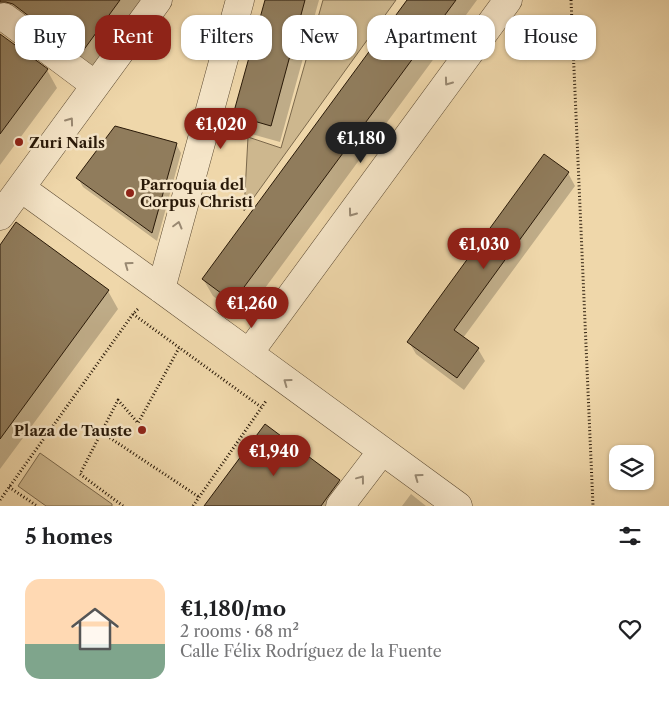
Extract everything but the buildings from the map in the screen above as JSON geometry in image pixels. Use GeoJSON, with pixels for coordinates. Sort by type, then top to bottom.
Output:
{"type":"FeatureCollection","features":[{"type":"Feature","properties":{"kind":"street"},"geometry":{"type":"LineString","coordinates":[[0,216],[158,0]]}},
{"type":"Feature","properties":{"kind":"street"},"geometry":{"type":"LineString","coordinates":[[161,289],[240,0]]}},
{"type":"Feature","properties":{"kind":"street"},"geometry":{"type":"LineString","coordinates":[[249,353],[508,0]]}},
{"type":"Feature","properties":{"kind":"street"},"geometry":{"type":"LineString","coordinates":[[4,17],[96,85]]}},
{"type":"Feature","properties":{"kind":"street"},"geometry":{"type":"LineString","coordinates":[[21,188],[458,506]]}},
{"type":"Feature","properties":{"kind":"street"},"geometry":{"type":"LineString","coordinates":[[340,506],[382,451]]}},
{"type":"Feature","properties":{"kind":"path"},"geometry":{"type":"LineString","coordinates":[[571,0],[593,506]]}},
{"type":"Feature","properties":{"kind":"path"},"geometry":{"type":"LineString","coordinates":[[0,500],[133,314],[161,289]]}},
{"type":"Feature","properties":{"kind":"path"},"geometry":{"type":"LineString","coordinates":[[133,314],[261,407]]}},
{"type":"Feature","properties":{"kind":"path"},"geometry":{"type":"LineString","coordinates":[[123,506],[80,474],[118,400],[138,423],[179,348]]}},
{"type":"Feature","properties":{"kind":"path"},"geometry":{"type":"LineString","coordinates":[[192,506],[282,378]]}},
{"type":"Feature","properties":{"kind":"path"},"geometry":{"type":"LineString","coordinates":[[101,432],[199,497]]}},
{"type":"Feature","properties":{"kind":"path"},"geometry":{"type":"LineString","coordinates":[[9,488],[36,506]]}},
{"type":"Feature","properties":{"kind":"shaded area"},"geometry":{"type":"Polygon","coordinates":[[[323,0],[396,0],[385,15],[367,15],[367,40],[357,54],[357,15],[319,15],[323,0]]]}},
{"type":"Feature","properties":{"kind":"shaded area"},"geometry":{"type":"Polygon","coordinates":[[[306,60],[353,60],[244,211],[248,137],[281,148],[306,60]]]}},
{"type":"Feature","properties":{"kind":"shaded area"},"geometry":{"type":"Polygon","coordinates":[[[40,453],[112,504],[112,506],[46,506],[18,486],[40,453]]]}},
{"type":"Feature","properties":{"kind":"place","name":"Zuri Nails"},"geometry":{"type":"Point","coordinates":[19,142]}},
{"type":"Feature","properties":{"kind":"place","name":"Parroquia del Corpus Christi"},"geometry":{"type":"Point","coordinates":[130,193]}},
{"type":"Feature","properties":{"kind":"place","name":"Plaza de Tauste"},"geometry":{"type":"Point","coordinates":[142,430]}}]}
